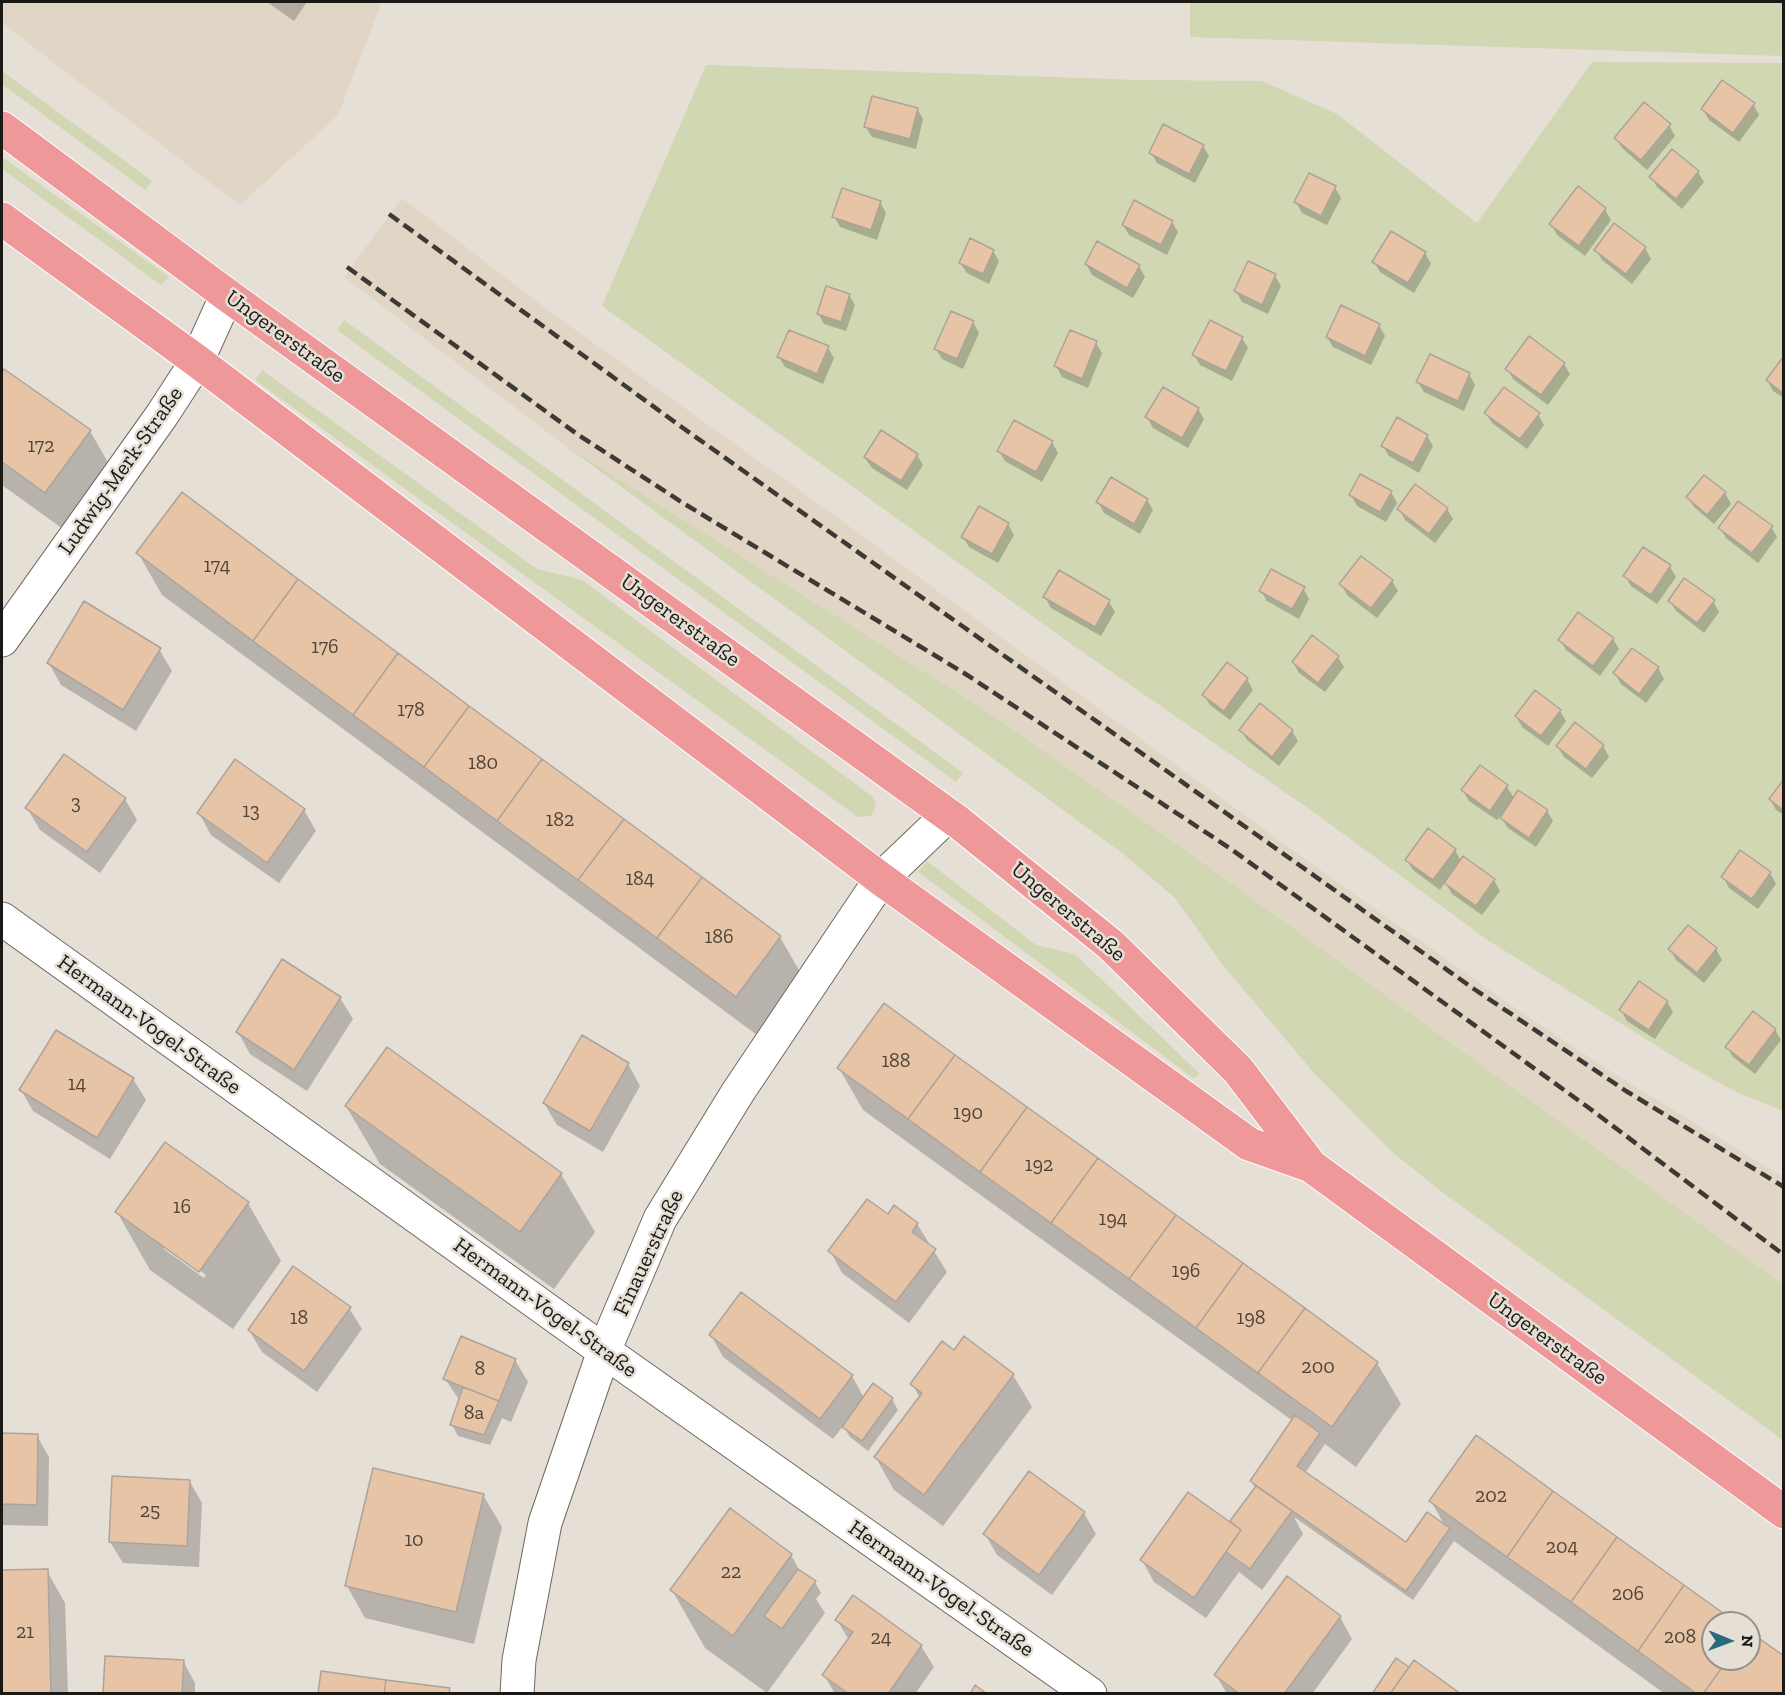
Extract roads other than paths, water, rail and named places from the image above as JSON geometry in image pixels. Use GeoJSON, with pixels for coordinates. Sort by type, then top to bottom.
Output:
{"type":"FeatureCollection","features":[{"type":"Feature","properties":{"kind":"main road","name":"Ungererstraße"},"geometry":{"type":"LineString","coordinates":[[2,128],[227,295],[948,815],[1111,945],[1238,1070],[1311,1166],[1784,1512]]}},
{"type":"Feature","properties":{"kind":"main road","name":"Ungererstraße"},"geometry":{"type":"LineString","coordinates":[[2,219],[197,361],[881,879],[1249,1144],[1311,1166]]}},
{"type":"Feature","properties":{"kind":"street","name":"Ludwig-Merk-Straße"},"geometry":{"type":"LineString","coordinates":[[2,640],[162,415],[197,361],[227,295]]}},
{"type":"Feature","properties":{"kind":"street","name":"Finauerstraße"},"geometry":{"type":"LineString","coordinates":[[517,1694],[519,1660],[545,1523],[604,1351],[660,1219],[738,1092],[881,879],[948,815]]}},
{"type":"Feature","properties":{"kind":"street","name":"Hermann-Vogel-Straße"},"geometry":{"type":"LineString","coordinates":[[2,919],[604,1351],[1090,1694]]}},
{"type":"Feature","properties":{"kind":"railway"},"geometry":{"type":"LineString","coordinates":[[389,214],[683,428],[1474,989],[1626,1091],[1784,1187]]}},
{"type":"Feature","properties":{"kind":"railway"},"geometry":{"type":"LineString","coordinates":[[347,267],[577,434],[683,503],[964,673],[1231,849],[1589,1108],[1784,1255]]}}]}
